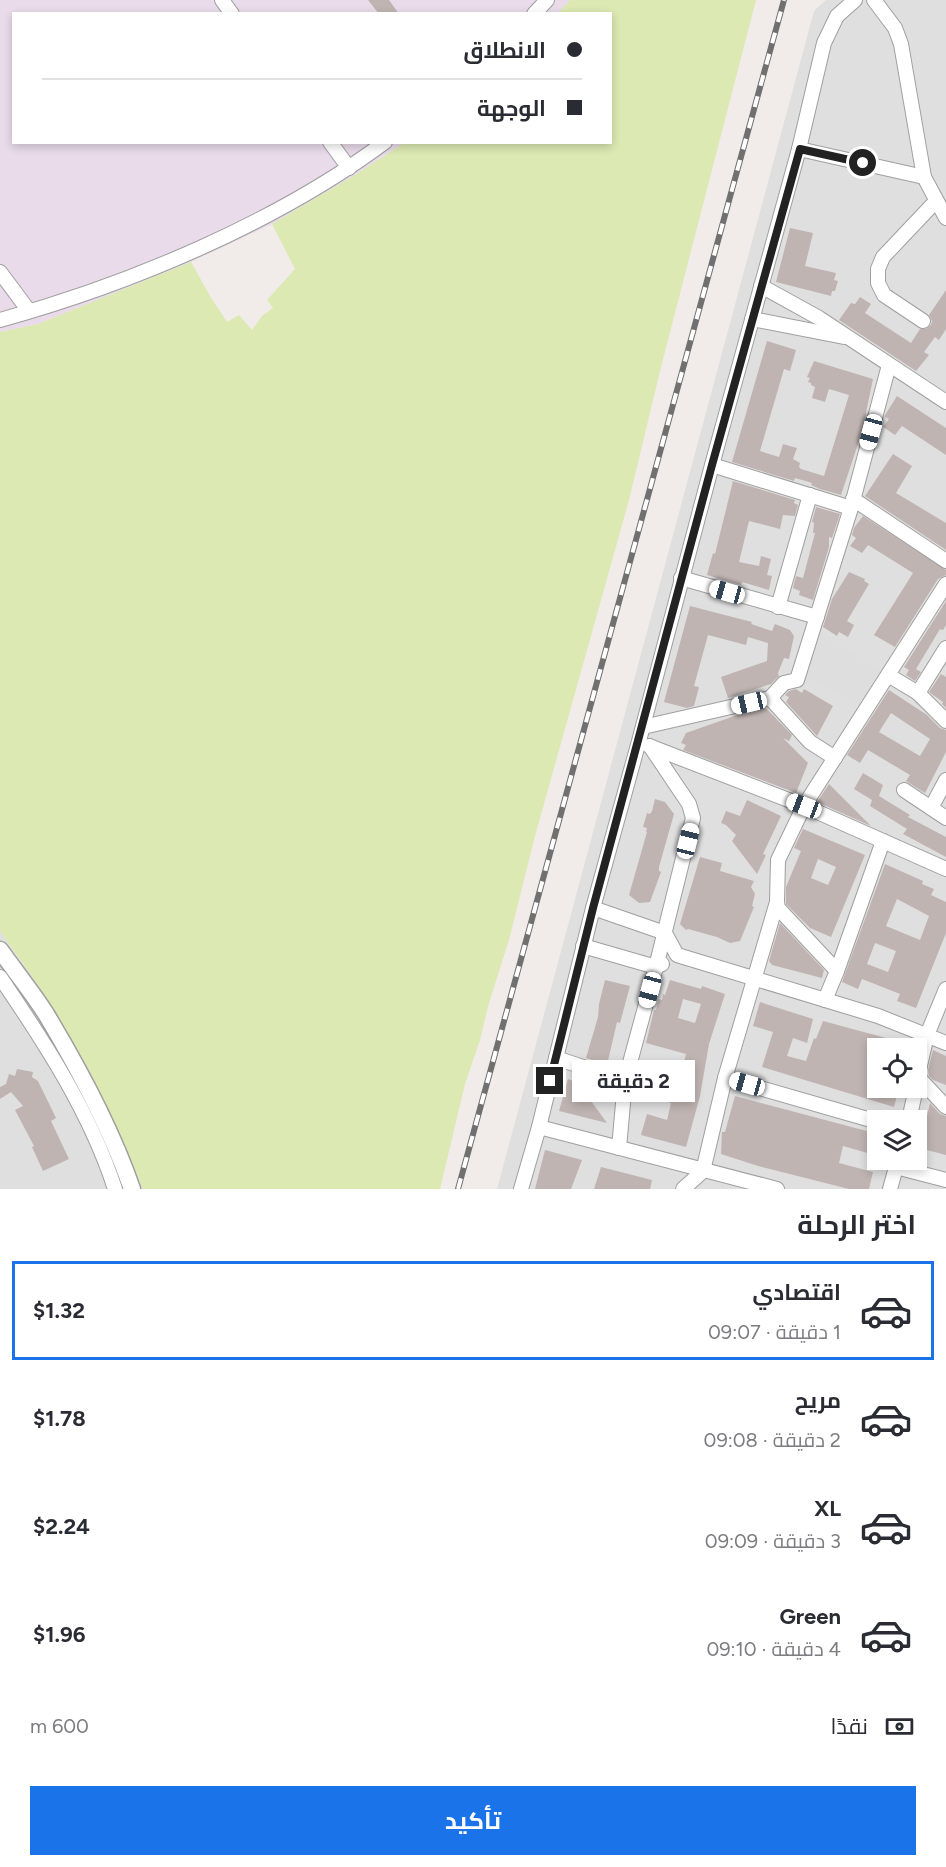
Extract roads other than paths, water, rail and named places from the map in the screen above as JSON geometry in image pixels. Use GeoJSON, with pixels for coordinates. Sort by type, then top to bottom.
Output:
{"type":"FeatureCollection","features":[{"type":"Feature","properties":{"kind":"street"},"geometry":{"type":"LineString","coordinates":[[536,12],[547,0]]}},
{"type":"Feature","properties":{"kind":"street"},"geometry":{"type":"LineString","coordinates":[[521,1189],[539,1127],[593,908],[644,744],[643,727],[681,578],[800,149],[824,43],[829,28],[837,16],[855,0]]}},
{"type":"Feature","properties":{"kind":"street"},"geometry":{"type":"LineString","coordinates":[[874,0],[895,28],[901,44],[924,177],[946,218]]}},
{"type":"Feature","properties":{"kind":"street"},"geometry":{"type":"LineString","coordinates":[[332,144],[350,168]]}},
{"type":"Feature","properties":{"kind":"street"},"geometry":{"type":"LineString","coordinates":[[0,320],[123,280],[185,254],[244,226],[350,168],[382,144]]}},
{"type":"Feature","properties":{"kind":"street"},"geometry":{"type":"LineString","coordinates":[[800,149],[924,177]]}},
{"type":"Feature","properties":{"kind":"street"},"geometry":{"type":"LineString","coordinates":[[923,321],[884,295],[878,284],[878,269],[883,257],[936,201]]}},
{"type":"Feature","properties":{"kind":"street"},"geometry":{"type":"LineString","coordinates":[[0,272],[29,311]]}},
{"type":"Feature","properties":{"kind":"street"},"geometry":{"type":"LineString","coordinates":[[761,286],[805,309],[946,402]]}},
{"type":"Feature","properties":{"kind":"street"},"geometry":{"type":"LineString","coordinates":[[752,319],[799,330],[846,337]]}},
{"type":"Feature","properties":{"kind":"street"},"geometry":{"type":"LineString","coordinates":[[643,727],[770,698],[784,683],[797,680],[852,504],[890,365]]}},
{"type":"Feature","properties":{"kind":"street"},"geometry":{"type":"LineString","coordinates":[[712,465],[810,495],[852,504],[946,561]]}},
{"type":"Feature","properties":{"kind":"street"},"geometry":{"type":"LineString","coordinates":[[778,607],[810,495]]}},
{"type":"Feature","properties":{"kind":"street"},"geometry":{"type":"LineString","coordinates":[[681,578],[817,617]]}},
{"type":"Feature","properties":{"kind":"street"},"geometry":{"type":"LineString","coordinates":[[837,970],[778,908],[778,860],[804,806],[946,584]]}},
{"type":"Feature","properties":{"kind":"street"},"geometry":{"type":"LineString","coordinates":[[918,693],[946,648]]}},
{"type":"Feature","properties":{"kind":"street"},"geometry":{"type":"LineString","coordinates":[[888,675],[918,693],[946,721]]}},
{"type":"Feature","properties":{"kind":"street"},"geometry":{"type":"LineString","coordinates":[[770,698],[810,742],[835,758]]}},
{"type":"Feature","properties":{"kind":"street"},"geometry":{"type":"LineString","coordinates":[[644,744],[804,806],[946,869]]}},
{"type":"Feature","properties":{"kind":"street"},"geometry":{"type":"LineString","coordinates":[[619,1148],[625,1081],[693,818],[689,804],[644,744]]}},
{"type":"Feature","properties":{"kind":"street"},"geometry":{"type":"LineString","coordinates":[[931,808],[946,780]]}},
{"type":"Feature","properties":{"kind":"street"},"geometry":{"type":"LineString","coordinates":[[904,790],[946,818]]}},
{"type":"Feature","properties":{"kind":"street"},"geometry":{"type":"LineString","coordinates":[[825,1000],[883,841]]}},
{"type":"Feature","properties":{"kind":"street"},"geometry":{"type":"LineString","coordinates":[[683,1189],[700,1180],[725,1078],[777,902]]}},
{"type":"Feature","properties":{"kind":"street"},"geometry":{"type":"LineString","coordinates":[[593,908],[665,933],[677,955],[878,1016],[946,1043]]}},
{"type":"Feature","properties":{"kind":"street"},"geometry":{"type":"LineString","coordinates":[[583,946],[656,968],[677,955]]}},
{"type":"Feature","properties":{"kind":"street"},"geometry":{"type":"LineString","coordinates":[[0,950],[45,1013],[82,1078],[124,1164],[132,1189]]}},
{"type":"Feature","properties":{"kind":"street"},"geometry":{"type":"LineString","coordinates":[[0,977],[58,1063],[88,1124],[115,1189]]}},
{"type":"Feature","properties":{"kind":"street"},"geometry":{"type":"LineString","coordinates":[[926,1038],[946,989]]}},
{"type":"Feature","properties":{"kind":"street"},"geometry":{"type":"LineString","coordinates":[[556,1058],[625,1081]]}},
{"type":"Feature","properties":{"kind":"street"},"geometry":{"type":"LineString","coordinates":[[725,1078],[867,1119]]}},
{"type":"Feature","properties":{"kind":"street"},"geometry":{"type":"LineString","coordinates":[[927,1091],[946,1107]]}},
{"type":"Feature","properties":{"kind":"street"},"geometry":{"type":"LineString","coordinates":[[539,1127],[619,1148],[700,1180],[777,1189]]}},
{"type":"Feature","properties":{"kind":"street"},"geometry":{"type":"LineString","coordinates":[[890,1189],[895,1170]]}},
{"type":"Feature","properties":{"kind":"street"},"geometry":{"type":"LineString","coordinates":[[917,1170],[946,1180]]}},
{"type":"Feature","properties":{"kind":"railway"},"geometry":{"type":"LineString","coordinates":[[458,1189],[784,0]]}}]}
